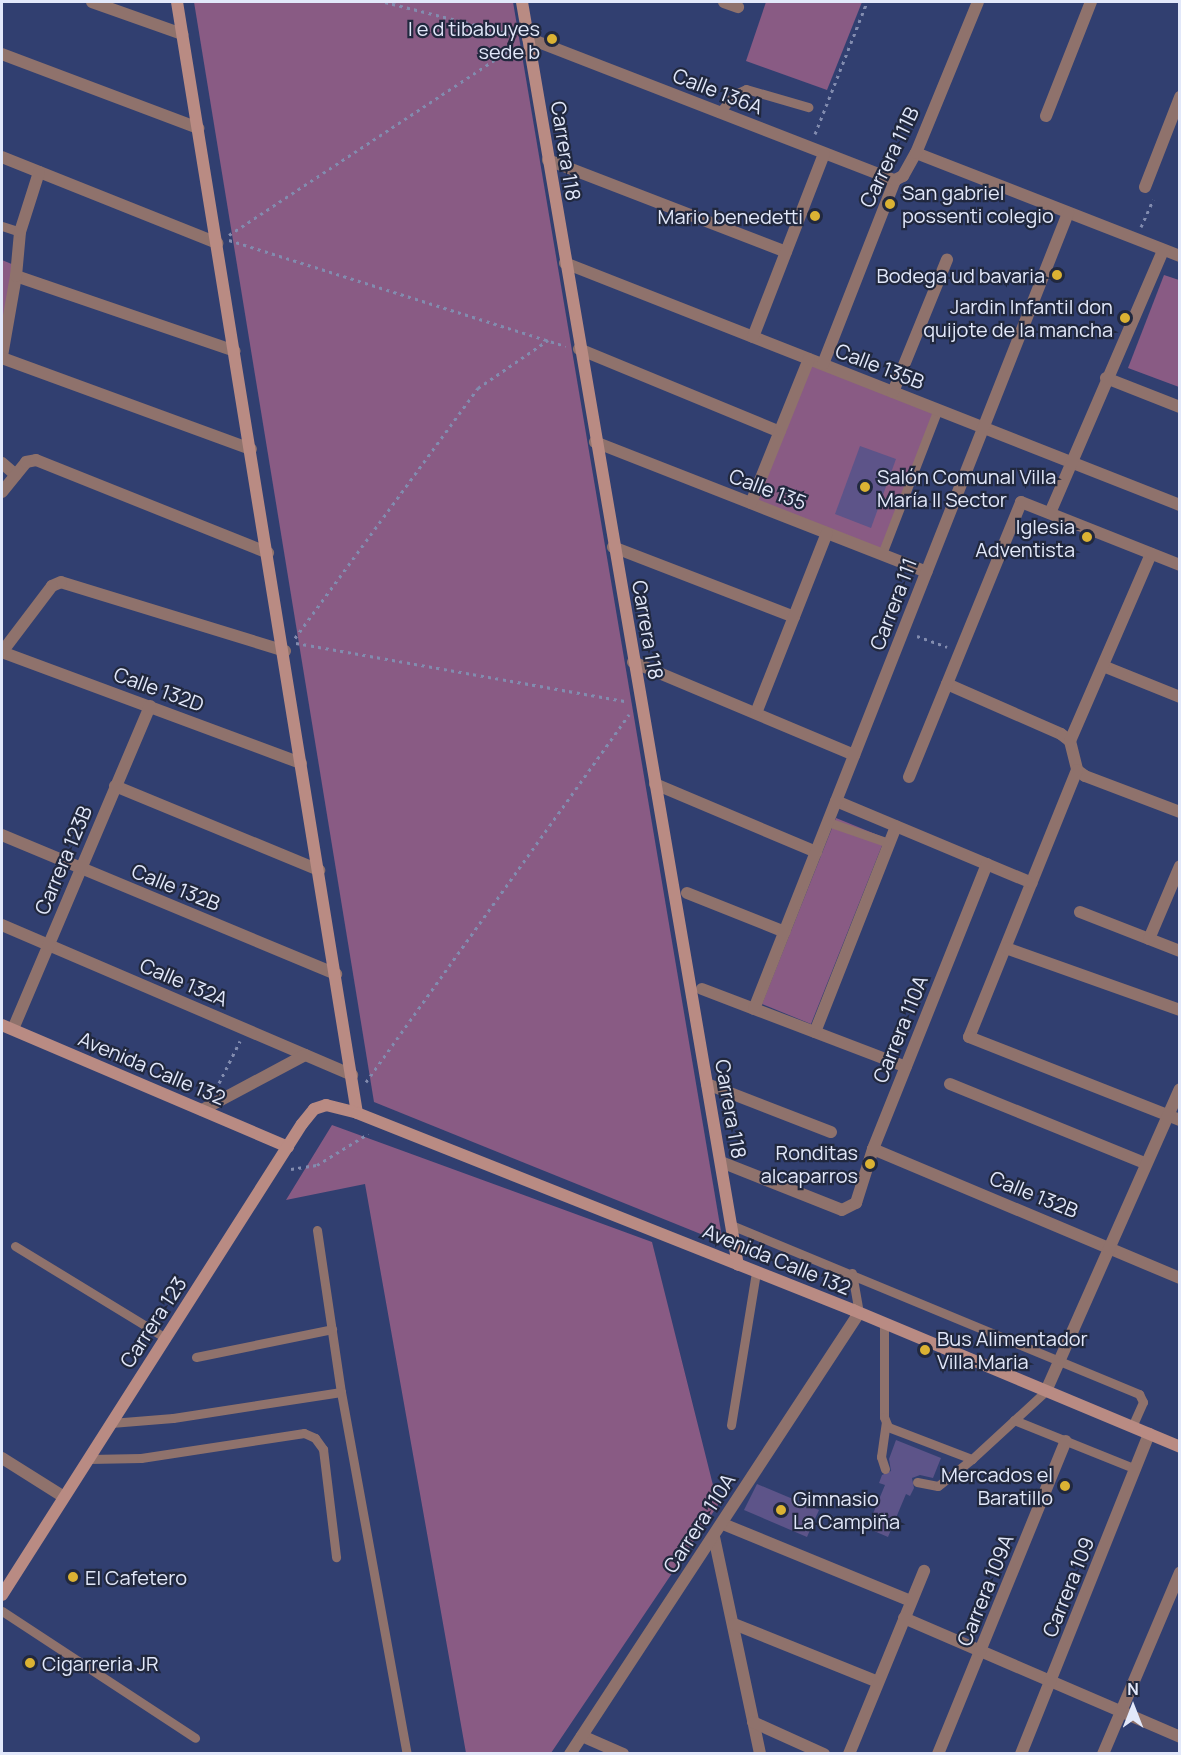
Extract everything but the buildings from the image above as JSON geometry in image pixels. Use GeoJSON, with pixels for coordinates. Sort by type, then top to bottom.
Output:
{"type":"FeatureCollection","features":[{"type":"Feature","properties":{"kind":"street"},"geometry":{"type":"LineString","coordinates":[[92,2],[182,34]]}},
{"type":"Feature","properties":{"kind":"street"},"geometry":{"type":"LineString","coordinates":[[177,2],[285,651],[357,1113]]}},
{"type":"Feature","properties":{"kind":"street","name":"Carrera 118"},"geometry":{"type":"LineString","coordinates":[[522,2],[639,703],[738,1265]]}},
{"type":"Feature","properties":{"kind":"street"},"geometry":{"type":"LineString","coordinates":[[724,2],[738,7]]}},
{"type":"Feature","properties":{"kind":"street","name":"Carrera 111B"},"geometry":{"type":"LineString","coordinates":[[823,364],[895,180],[903,176],[916,153],[978,2]]}},
{"type":"Feature","properties":{"kind":"street"},"geometry":{"type":"LineString","coordinates":[[1046,116],[1091,2]]}},
{"type":"Feature","properties":{"kind":"street","name":"Calle 136A"},"geometry":{"type":"LineString","coordinates":[[528,38],[895,180]]}},
{"type":"Feature","properties":{"kind":"street"},"geometry":{"type":"LineString","coordinates":[[2,54],[198,128]]}},
{"type":"Feature","properties":{"kind":"street"},"geometry":{"type":"LineString","coordinates":[[1145,187],[1179,97]]}},
{"type":"Feature","properties":{"kind":"street"},"geometry":{"type":"LineString","coordinates":[[916,153],[1179,256]]}},
{"type":"Feature","properties":{"kind":"street"},"geometry":{"type":"LineString","coordinates":[[753,337],[824,154]]}},
{"type":"Feature","properties":{"kind":"street"},"geometry":{"type":"LineString","coordinates":[[2,157],[217,243]]}},
{"type":"Feature","properties":{"kind":"street"},"geometry":{"type":"LineString","coordinates":[[548,160],[786,252]]}},
{"type":"Feature","properties":{"kind":"street"},"geometry":{"type":"LineString","coordinates":[[39,172],[20,232],[16,276],[2,357],[251,449]]}},
{"type":"Feature","properties":{"kind":"street","name":"Carrera 111"},"geometry":{"type":"LineString","coordinates":[[754,1009],[1068,213]]}},
{"type":"Feature","properties":{"kind":"street"},"geometry":{"type":"LineString","coordinates":[[1050,513],[1106,378],[1163,250]]}},
{"type":"Feature","properties":{"kind":"street"},"geometry":{"type":"LineString","coordinates":[[893,392],[947,260]]}},
{"type":"Feature","properties":{"kind":"street","name":"Calle 135B"},"geometry":{"type":"LineString","coordinates":[[565,263],[1179,506]]}},
{"type":"Feature","properties":{"kind":"street"},"geometry":{"type":"LineString","coordinates":[[16,276],[235,351]]}},
{"type":"Feature","properties":{"kind":"street"},"geometry":{"type":"LineString","coordinates":[[579,349],[780,432]]}},
{"type":"Feature","properties":{"kind":"street"},"geometry":{"type":"LineString","coordinates":[[751,503],[809,359]]}},
{"type":"Feature","properties":{"kind":"street"},"geometry":{"type":"LineString","coordinates":[[1106,378],[1179,407]]}},
{"type":"Feature","properties":{"kind":"street","name":"Calle 135"},"geometry":{"type":"LineString","coordinates":[[595,442],[926,572]]}},
{"type":"Feature","properties":{"kind":"street"},"geometry":{"type":"LineString","coordinates":[[2,492],[26,462],[36,460],[268,553]]}},
{"type":"Feature","properties":{"kind":"street"},"geometry":{"type":"LineString","coordinates":[[2,463],[16,475]]}},
{"type":"Feature","properties":{"kind":"street"},"geometry":{"type":"LineString","coordinates":[[909,777],[1021,502],[1179,566]]}},
{"type":"Feature","properties":{"kind":"street"},"geometry":{"type":"LineString","coordinates":[[756,713],[827,533]]}},
{"type":"Feature","properties":{"kind":"street"},"geometry":{"type":"LineString","coordinates":[[613,547],[794,617]]}},
{"type":"Feature","properties":{"kind":"street"},"geometry":{"type":"LineString","coordinates":[[1151,554],[1070,741],[1077,770],[969,1038],[1174,1118]]}},
{"type":"Feature","properties":{"kind":"street"},"geometry":{"type":"LineString","coordinates":[[2,652],[52,586],[61,582],[285,651]]}},
{"type":"Feature","properties":{"kind":"street","name":"Calle 132D"},"geometry":{"type":"LineString","coordinates":[[2,652],[301,763]]}},
{"type":"Feature","properties":{"kind":"street"},"geometry":{"type":"LineString","coordinates":[[633,662],[854,755]]}},
{"type":"Feature","properties":{"kind":"street"},"geometry":{"type":"LineString","coordinates":[[1102,666],[1179,697]]}},
{"type":"Feature","properties":{"kind":"street"},"geometry":{"type":"LineString","coordinates":[[947,684],[1070,741]]}},
{"type":"Feature","properties":{"kind":"street","name":"Carrera 123B"},"geometry":{"type":"LineString","coordinates":[[7,1027],[49,945],[150,706]]}},
{"type":"Feature","properties":{"kind":"street"},"geometry":{"type":"LineString","coordinates":[[1077,770],[1179,812]]}},
{"type":"Feature","properties":{"kind":"street"},"geometry":{"type":"LineString","coordinates":[[655,784],[816,852]]}},
{"type":"Feature","properties":{"kind":"street"},"geometry":{"type":"LineString","coordinates":[[116,786],[319,870]]}},
{"type":"Feature","properties":{"kind":"street"},"geometry":{"type":"LineString","coordinates":[[836,801],[1032,883]]}},
{"type":"Feature","properties":{"kind":"street"},"geometry":{"type":"LineString","coordinates":[[815,1032],[896,826]]}},
{"type":"Feature","properties":{"kind":"street","name":"Calle 132B"},"geometry":{"type":"LineString","coordinates":[[2,835],[336,974]]}},
{"type":"Feature","properties":{"kind":"street","name":"Carrera 110A"},"geometry":{"type":"LineString","coordinates":[[721,1162],[842,1210],[856,1203],[873,1149],[987,864]]}},
{"type":"Feature","properties":{"kind":"street"},"geometry":{"type":"LineString","coordinates":[[1149,939],[1179,866]]}},
{"type":"Feature","properties":{"kind":"street"},"geometry":{"type":"LineString","coordinates":[[687,893],[785,932]]}},
{"type":"Feature","properties":{"kind":"street"},"geometry":{"type":"LineString","coordinates":[[1080,912],[1179,951]]}},
{"type":"Feature","properties":{"kind":"street","name":"Calle 132A"},"geometry":{"type":"LineString","coordinates":[[2,925],[352,1075]]}},
{"type":"Feature","properties":{"kind":"street"},"geometry":{"type":"LineString","coordinates":[[1006,948],[1179,1010]]}},
{"type":"Feature","properties":{"kind":"street"},"geometry":{"type":"LineString","coordinates":[[702,989],[906,1067]]}},
{"type":"Feature","properties":{"kind":"street","name":"Avenida Calle 132"},"geometry":{"type":"LineString","coordinates":[[7,1027],[288,1147]]}},
{"type":"Feature","properties":{"kind":"street"},"geometry":{"type":"LineString","coordinates":[[202,1110],[305,1055]]}},
{"type":"Feature","properties":{"kind":"street"},"geometry":{"type":"LineString","coordinates":[[707,1084],[831,1132]]}},
{"type":"Feature","properties":{"kind":"street"},"geometry":{"type":"LineString","coordinates":[[950,1084],[1145,1163]]}},
{"type":"Feature","properties":{"kind":"street"},"geometry":{"type":"LineString","coordinates":[[1046,1391],[1145,1163],[1174,1118],[1179,1089]]}},
{"type":"Feature","properties":{"kind":"street","name":"Carrera 123"},"geometry":{"type":"LineString","coordinates":[[2,1595],[314,1109],[331,1105],[357,1113]]}},
{"type":"Feature","properties":{"kind":"street","name":"Avenida Calle 132"},"geometry":{"type":"LineString","coordinates":[[357,1113],[884,1323],[1179,1447]]}},
{"type":"Feature","properties":{"kind":"street","name":"Calle 132B"},"geometry":{"type":"LineString","coordinates":[[873,1149],[1108,1246],[1179,1278]]}},
{"type":"Feature","properties":{"kind":"street","name":"Carrera 110A"},"geometry":{"type":"LineString","coordinates":[[570,1754],[723,1524],[859,1313]]}},
{"type":"Feature","properties":{"kind":"street","name":"Carrera 109"},"geometry":{"type":"LineString","coordinates":[[1021,1754],[1149,1434]]}},
{"type":"Feature","properties":{"kind":"street","name":"Carrera 109A"},"geometry":{"type":"LineString","coordinates":[[938,1754],[1066,1441]]}},
{"type":"Feature","properties":{"kind":"street"},"geometry":{"type":"LineString","coordinates":[[2,1458],[64,1497]]}},
{"type":"Feature","properties":{"kind":"street"},"geometry":{"type":"LineString","coordinates":[[723,1524],[911,1601]]}},
{"type":"Feature","properties":{"kind":"street"},"geometry":{"type":"LineString","coordinates":[[714,1537],[760,1754]]}},
{"type":"Feature","properties":{"kind":"street"},"geometry":{"type":"LineString","coordinates":[[849,1754],[924,1571]]}},
{"type":"Feature","properties":{"kind":"street"},"geometry":{"type":"LineString","coordinates":[[1103,1754],[1179,1573]]}},
{"type":"Feature","properties":{"kind":"street"},"geometry":{"type":"LineString","coordinates":[[904,1618],[1179,1737]]}},
{"type":"Feature","properties":{"kind":"street"},"geometry":{"type":"LineString","coordinates":[[734,1624],[878,1682]]}},
{"type":"Feature","properties":{"kind":"street"},"geometry":{"type":"LineString","coordinates":[[753,1722],[824,1754]]}},
{"type":"Feature","properties":{"kind":"street"},"geometry":{"type":"LineString","coordinates":[[582,1736],[623,1754]]}},
{"type":"Feature","properties":{"kind":"lane"},"geometry":{"type":"LineString","coordinates":[[719,113],[735,94],[746,89],[808,107]]}},
{"type":"Feature","properties":{"kind":"lane"},"geometry":{"type":"LineString","coordinates":[[2,226],[20,232]]}},
{"type":"Feature","properties":{"kind":"lane"},"geometry":{"type":"LineString","coordinates":[[882,554],[938,409]]}},
{"type":"Feature","properties":{"kind":"lane"},"geometry":{"type":"LineString","coordinates":[[828,822],[889,843]]}},
{"type":"Feature","properties":{"kind":"lane"},"geometry":{"type":"LineString","coordinates":[[731,1225],[1059,1358],[1142,1397],[1132,1427]]}},
{"type":"Feature","properties":{"kind":"lane"},"geometry":{"type":"LineString","coordinates":[[317,1230],[341,1392],[407,1754]]}},
{"type":"Feature","properties":{"kind":"lane"},"geometry":{"type":"LineString","coordinates":[[15,1246],[166,1338]]}},
{"type":"Feature","properties":{"kind":"lane"},"geometry":{"type":"LineString","coordinates":[[731,1425],[756,1272]]}},
{"type":"Feature","properties":{"kind":"lane"},"geometry":{"type":"LineString","coordinates":[[852,1273],[859,1313]]}},
{"type":"Feature","properties":{"kind":"lane"},"geometry":{"type":"LineString","coordinates":[[884,1323],[886,1423],[881,1457],[885,1468]]}},
{"type":"Feature","properties":{"kind":"lane"},"geometry":{"type":"LineString","coordinates":[[196,1357],[332,1329]]}},
{"type":"Feature","properties":{"kind":"lane"},"geometry":{"type":"LineString","coordinates":[[917,1482],[938,1486],[972,1459],[1046,1391]]}},
{"type":"Feature","properties":{"kind":"lane"},"geometry":{"type":"LineString","coordinates":[[111,1423],[163,1420],[341,1392]]}},
{"type":"Feature","properties":{"kind":"lane"},"geometry":{"type":"LineString","coordinates":[[1014,1420],[1136,1468]]}},
{"type":"Feature","properties":{"kind":"lane"},"geometry":{"type":"LineString","coordinates":[[886,1423],[888,1427],[972,1459]]}},
{"type":"Feature","properties":{"kind":"lane"},"geometry":{"type":"LineString","coordinates":[[89,1459],[131,1459],[304,1433],[315,1438],[322,1449],[336,1557]]}},
{"type":"Feature","properties":{"kind":"lane"},"geometry":{"type":"LineString","coordinates":[[2,1611],[195,1738]]}},
{"type":"Feature","properties":{"kind":"path"},"geometry":{"type":"LineString","coordinates":[[385,2],[528,38]]}},
{"type":"Feature","properties":{"kind":"path"},"geometry":{"type":"LineString","coordinates":[[810,148],[867,2]]}},
{"type":"Feature","properties":{"kind":"path"},"geometry":{"type":"LineString","coordinates":[[528,38],[224,238],[579,349]]}},
{"type":"Feature","properties":{"kind":"path"},"geometry":{"type":"LineString","coordinates":[[1136,239],[1156,191],[1145,187]]}},
{"type":"Feature","properties":{"kind":"path"},"geometry":{"type":"LineString","coordinates":[[355,1097],[639,703],[291,642],[478,388],[549,340]]}},
{"type":"Feature","properties":{"kind":"path"},"geometry":{"type":"LineString","coordinates":[[903,631],[960,652]]}},
{"type":"Feature","properties":{"kind":"path"},"geometry":{"type":"LineString","coordinates":[[217,1089],[246,1029]]}},
{"type":"Feature","properties":{"kind":"path"},"geometry":{"type":"LineString","coordinates":[[272,1172],[317,1165],[374,1130]]}},
{"type":"Feature","properties":{"kind":"shaded area"},"geometry":{"type":"Polygon","coordinates":[[[194,2],[513,2],[723,1243],[374,1102],[194,2]]]}},
{"type":"Feature","properties":{"kind":"shaded area"},"geometry":{"type":"Polygon","coordinates":[[[766,2],[862,2],[827,90],[746,61],[766,2]]]}},
{"type":"Feature","properties":{"kind":"shaded area"},"geometry":{"type":"Polygon","coordinates":[[[2,260],[14,265],[2,341],[2,260]]]}},
{"type":"Feature","properties":{"kind":"shaded area"},"geometry":{"type":"Polygon","coordinates":[[[1164,275],[1179,280],[1179,387],[1128,368],[1164,275]]]}},
{"type":"Feature","properties":{"kind":"shaded area"},"geometry":{"type":"Polygon","coordinates":[[[809,359],[938,409],[882,554],[751,503],[809,359]]]}},
{"type":"Feature","properties":{"kind":"shaded area"},"geometry":{"type":"Polygon","coordinates":[[[836,818],[885,838],[811,1024],[762,1004],[836,818]]]}},
{"type":"Feature","properties":{"kind":"shaded area"},"geometry":{"type":"Polygon","coordinates":[[[332,1125],[652,1242],[718,1505],[551,1753],[466,1753],[365,1184],[286,1200],[332,1125]]]}},
{"type":"Feature","properties":{"kind":"place","name":"I e d tibabuyes sede b"},"geometry":{"type":"Point","coordinates":[552,39]}},
{"type":"Feature","properties":{"kind":"place","name":"San gabriel possenti colegio"},"geometry":{"type":"Point","coordinates":[890,204]}},
{"type":"Feature","properties":{"kind":"place","name":"Mario benedetti"},"geometry":{"type":"Point","coordinates":[815,216]}},
{"type":"Feature","properties":{"kind":"place","name":"Bodega ud bavaria"},"geometry":{"type":"Point","coordinates":[1057,275]}},
{"type":"Feature","properties":{"kind":"place","name":"Jardin Infantil don quijote de la mancha"},"geometry":{"type":"Point","coordinates":[1125,318]}},
{"type":"Feature","properties":{"kind":"place","name":"Salón Comunal Villa María II Sector"},"geometry":{"type":"Point","coordinates":[865,487]}},
{"type":"Feature","properties":{"kind":"place","name":"Iglesia Adventista"},"geometry":{"type":"Point","coordinates":[1087,537]}},
{"type":"Feature","properties":{"kind":"place","name":"Ronditas alcaparros"},"geometry":{"type":"Point","coordinates":[870,1164]}},
{"type":"Feature","properties":{"kind":"place","name":"Bus Alimentador Villa Maria"},"geometry":{"type":"Point","coordinates":[925,1350]}},
{"type":"Feature","properties":{"kind":"place","name":"Mercados el Baratillo"},"geometry":{"type":"Point","coordinates":[1065,1486]}},
{"type":"Feature","properties":{"kind":"place","name":"Gimnasio La Campiña"},"geometry":{"type":"Point","coordinates":[781,1510]}},
{"type":"Feature","properties":{"kind":"place","name":"El Cafetero"},"geometry":{"type":"Point","coordinates":[73,1577]}},
{"type":"Feature","properties":{"kind":"place","name":"Cigarreria JR"},"geometry":{"type":"Point","coordinates":[30,1663]}}]}
